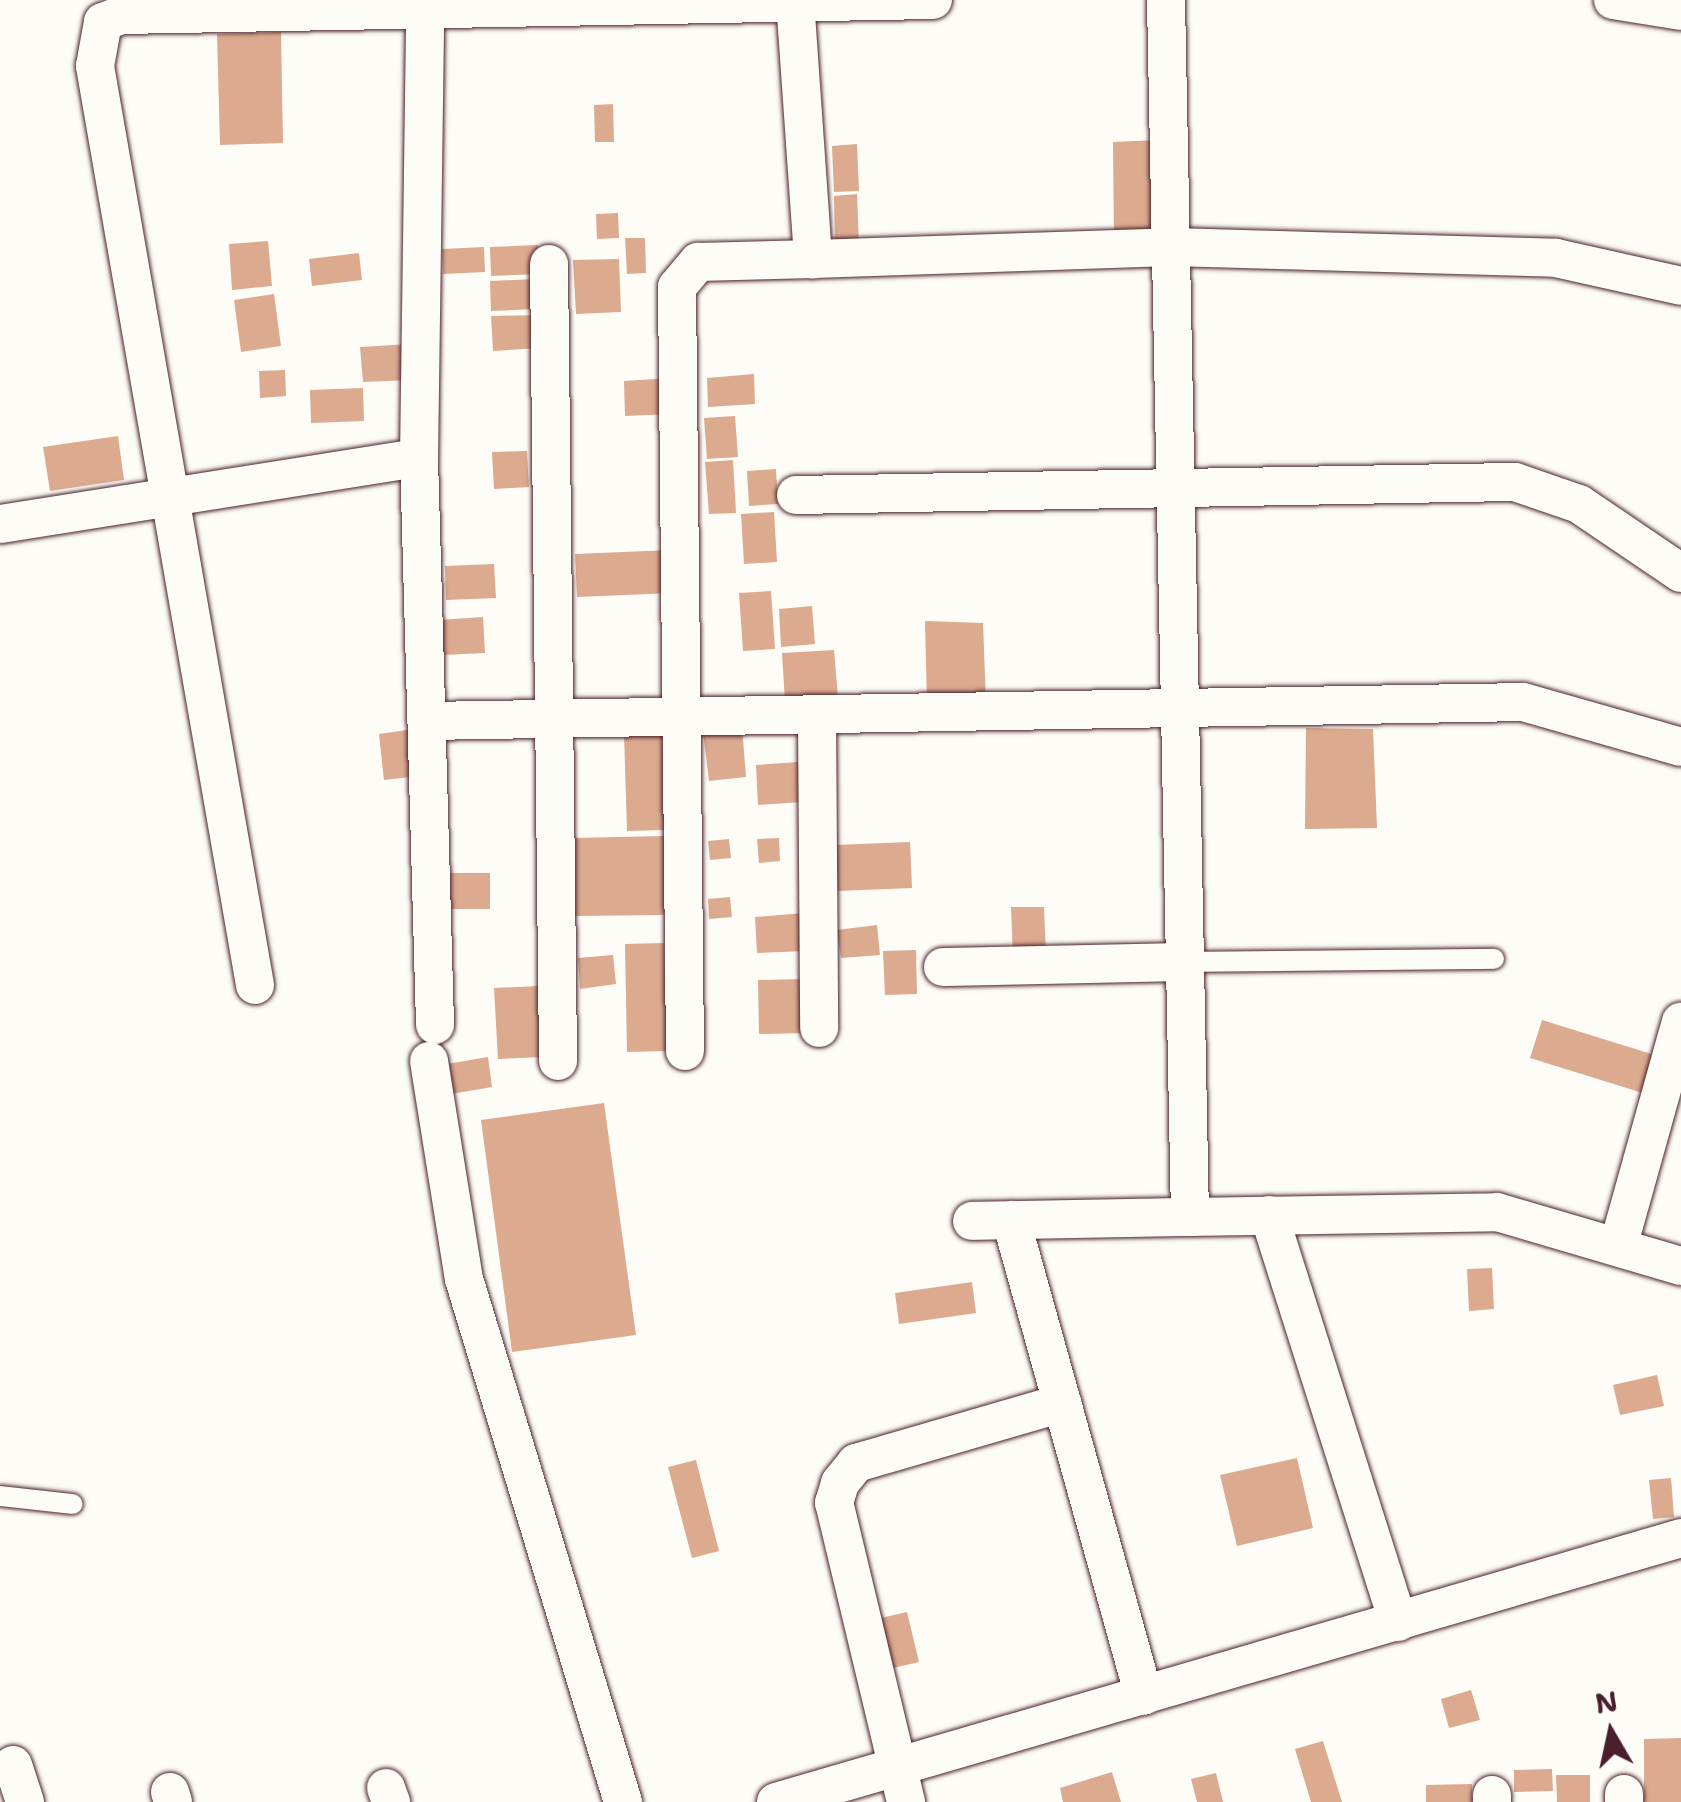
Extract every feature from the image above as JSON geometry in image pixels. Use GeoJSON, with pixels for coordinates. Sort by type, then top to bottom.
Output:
{"type":"FeatureCollection","features":[{"type":"Feature","properties":{"kind":"street"},"geometry":{"type":"LineString","coordinates":[[256,985],[96,66],[104,22],[120,15],[425,13],[478,5],[934,0]]}},
{"type":"Feature","properties":{"kind":"street"},"geometry":{"type":"LineString","coordinates":[[1166,0],[1180,494],[1190,1216]]}},
{"type":"Feature","properties":{"kind":"street"},"geometry":{"type":"LineString","coordinates":[[1613,0],[1681,12]]}},
{"type":"Feature","properties":{"kind":"street"},"geometry":{"type":"LineString","coordinates":[[795,2],[813,259]]}},
{"type":"Feature","properties":{"kind":"street"},"geometry":{"type":"LineString","coordinates":[[425,13],[419,458],[432,1043],[464,1279],[624,1802]]}},
{"type":"Feature","properties":{"kind":"street"},"geometry":{"type":"LineString","coordinates":[[686,1052],[688,717],[677,287],[698,262],[1171,247],[1556,258],[1681,286]]}},
{"type":"Feature","properties":{"kind":"street"},"geometry":{"type":"LineString","coordinates":[[549,264],[558,1061]]}},
{"type":"Feature","properties":{"kind":"street"},"geometry":{"type":"LineString","coordinates":[[0,524],[419,458]]}},
{"type":"Feature","properties":{"kind":"street"},"geometry":{"type":"LineString","coordinates":[[796,496],[1180,494],[1516,482],[1579,504],[1681,572]]}},
{"type":"Feature","properties":{"kind":"street"},"geometry":{"type":"LineString","coordinates":[[427,721],[1523,702],[1681,747]]}},
{"type":"Feature","properties":{"kind":"street"},"geometry":{"type":"LineString","coordinates":[[817,715],[819,1028]]}},
{"type":"Feature","properties":{"kind":"street"},"geometry":{"type":"LineString","coordinates":[[943,967],[1187,962]]}},
{"type":"Feature","properties":{"kind":"street"},"geometry":{"type":"LineString","coordinates":[[1618,1246],[1681,1022]]}},
{"type":"Feature","properties":{"kind":"street"},"geometry":{"type":"LineString","coordinates":[[972,1221],[1497,1212],[1681,1266]]}},
{"type":"Feature","properties":{"kind":"street"},"geometry":{"type":"LineString","coordinates":[[1269,1214],[1398,1622]]}},
{"type":"Feature","properties":{"kind":"street"},"geometry":{"type":"LineString","coordinates":[[1011,1220],[1144,1696]]}},
{"type":"Feature","properties":{"kind":"street"},"geometry":{"type":"LineString","coordinates":[[902,1784],[834,1503],[840,1483],[856,1463],[1062,1403]]}},
{"type":"Feature","properties":{"kind":"street"},"geometry":{"type":"LineString","coordinates":[[776,1802],[902,1784],[1144,1696],[1681,1538]]}},
{"type":"Feature","properties":{"kind":"street"},"geometry":{"type":"LineString","coordinates":[[13,1765],[25,1802]]}},
{"type":"Feature","properties":{"kind":"lane"},"geometry":{"type":"LineString","coordinates":[[1187,962],[1494,958]]}},
{"type":"Feature","properties":{"kind":"lane"},"geometry":{"type":"LineString","coordinates":[[0,1496],[73,1504]]}},
{"type":"Feature","properties":{"kind":"building"},"geometry":{"type":"Polygon","coordinates":[[[281,32],[283,143],[220,145],[217,34],[281,32]]]}},
{"type":"Feature","properties":{"kind":"building"},"geometry":{"type":"Polygon","coordinates":[[[613,104],[614,142],[595,142],[594,105],[613,104]]]}},
{"type":"Feature","properties":{"kind":"building"},"geometry":{"type":"Polygon","coordinates":[[[1158,140],[1161,236],[1114,240],[1113,142],[1158,140]]]}},
{"type":"Feature","properties":{"kind":"building"},"geometry":{"type":"Polygon","coordinates":[[[857,144],[859,191],[834,192],[832,146],[857,144]]]}},
{"type":"Feature","properties":{"kind":"building"},"geometry":{"type":"Polygon","coordinates":[[[857,194],[859,245],[835,246],[834,196],[857,194]]]}},
{"type":"Feature","properties":{"kind":"building"},"geometry":{"type":"Polygon","coordinates":[[[618,213],[619,238],[597,239],[596,214],[618,213]]]}},
{"type":"Feature","properties":{"kind":"building"},"geometry":{"type":"Polygon","coordinates":[[[625,238],[645,238],[646,273],[627,274],[625,238]]]}},
{"type":"Feature","properties":{"kind":"building"},"geometry":{"type":"Polygon","coordinates":[[[268,241],[272,286],[232,290],[229,244],[268,241]]]}},
{"type":"Feature","properties":{"kind":"building"},"geometry":{"type":"Polygon","coordinates":[[[538,245],[539,274],[491,276],[490,247],[538,245]]]}},
{"type":"Feature","properties":{"kind":"building"},"geometry":{"type":"Polygon","coordinates":[[[484,247],[485,272],[443,274],[442,249],[484,247]]]}},
{"type":"Feature","properties":{"kind":"building"},"geometry":{"type":"Polygon","coordinates":[[[359,253],[362,280],[312,286],[309,259],[359,253]]]}},
{"type":"Feature","properties":{"kind":"building"},"geometry":{"type":"Polygon","coordinates":[[[619,259],[621,312],[576,314],[573,260],[619,259]]]}},
{"type":"Feature","properties":{"kind":"building"},"geometry":{"type":"Polygon","coordinates":[[[535,279],[536,309],[491,311],[490,281],[535,279]]]}},
{"type":"Feature","properties":{"kind":"building"},"geometry":{"type":"Polygon","coordinates":[[[274,294],[281,346],[241,352],[234,300],[274,294]]]}},
{"type":"Feature","properties":{"kind":"building"},"geometry":{"type":"Polygon","coordinates":[[[538,315],[539,348],[493,351],[491,316],[538,315]]]}},
{"type":"Feature","properties":{"kind":"building"},"geometry":{"type":"Polygon","coordinates":[[[410,344],[412,380],[363,382],[360,347],[410,344]]]}},
{"type":"Feature","properties":{"kind":"building"},"geometry":{"type":"Polygon","coordinates":[[[285,370],[286,396],[260,398],[259,371],[285,370]]]}},
{"type":"Feature","properties":{"kind":"building"},"geometry":{"type":"Polygon","coordinates":[[[754,374],[755,404],[708,407],[707,378],[754,374]]]}},
{"type":"Feature","properties":{"kind":"building"},"geometry":{"type":"Polygon","coordinates":[[[671,378],[672,414],[625,416],[624,381],[671,378]]]}},
{"type":"Feature","properties":{"kind":"building"},"geometry":{"type":"Polygon","coordinates":[[[363,388],[364,421],[311,423],[310,390],[363,388]]]}},
{"type":"Feature","properties":{"kind":"building"},"geometry":{"type":"Polygon","coordinates":[[[735,416],[738,457],[707,459],[704,418],[735,416]]]}},
{"type":"Feature","properties":{"kind":"building"},"geometry":{"type":"Polygon","coordinates":[[[118,436],[124,480],[50,491],[43,447],[118,436]]]}},
{"type":"Feature","properties":{"kind":"building"},"geometry":{"type":"Polygon","coordinates":[[[527,451],[529,487],[494,489],[492,452],[527,451]]]}},
{"type":"Feature","properties":{"kind":"building"},"geometry":{"type":"Polygon","coordinates":[[[733,460],[736,513],[709,514],[705,462],[733,460]]]}},
{"type":"Feature","properties":{"kind":"building"},"geometry":{"type":"Polygon","coordinates":[[[776,469],[778,504],[749,506],[747,471],[776,469]]]}},
{"type":"Feature","properties":{"kind":"building"},"geometry":{"type":"Polygon","coordinates":[[[774,512],[777,562],[744,564],[741,514],[774,512]]]}},
{"type":"Feature","properties":{"kind":"building"},"geometry":{"type":"Polygon","coordinates":[[[671,550],[673,593],[577,597],[575,554],[671,550]]]}},
{"type":"Feature","properties":{"kind":"building"},"geometry":{"type":"Polygon","coordinates":[[[494,564],[496,598],[446,600],[445,566],[494,564]]]}},
{"type":"Feature","properties":{"kind":"building"},"geometry":{"type":"Polygon","coordinates":[[[771,591],[775,649],[743,651],[739,593],[771,591]]]}},
{"type":"Feature","properties":{"kind":"building"},"geometry":{"type":"Polygon","coordinates":[[[812,606],[815,644],[781,647],[779,609],[812,606]]]}},
{"type":"Feature","properties":{"kind":"building"},"geometry":{"type":"Polygon","coordinates":[[[483,617],[485,653],[442,655],[440,620],[483,617]]]}},
{"type":"Feature","properties":{"kind":"building"},"geometry":{"type":"Polygon","coordinates":[[[925,621],[983,623],[986,703],[927,704],[925,621]]]}},
{"type":"Feature","properties":{"kind":"building"},"geometry":{"type":"Polygon","coordinates":[[[834,650],[838,698],[785,701],[782,653],[834,650]]]}},
{"type":"Feature","properties":{"kind":"building"},"geometry":{"type":"Polygon","coordinates":[[[742,727],[746,777],[709,781],[703,731],[742,727]]]}},
{"type":"Feature","properties":{"kind":"building"},"geometry":{"type":"Polygon","coordinates":[[[421,728],[427,775],[384,780],[379,734],[421,728]]]}},
{"type":"Feature","properties":{"kind":"building"},"geometry":{"type":"Polygon","coordinates":[[[1306,728],[1373,729],[1377,828],[1305,829],[1306,728]]]}},
{"type":"Feature","properties":{"kind":"building"},"geometry":{"type":"Polygon","coordinates":[[[662,731],[665,830],[627,831],[624,733],[662,731]]]}},
{"type":"Feature","properties":{"kind":"building"},"geometry":{"type":"Polygon","coordinates":[[[798,762],[801,802],[758,805],[756,765],[798,762]]]}},
{"type":"Feature","properties":{"kind":"building"},"geometry":{"type":"Polygon","coordinates":[[[664,836],[664,915],[575,916],[574,838],[664,836]]]}},
{"type":"Feature","properties":{"kind":"building"},"geometry":{"type":"Polygon","coordinates":[[[779,838],[780,861],[759,863],[757,839],[779,838]]]}},
{"type":"Feature","properties":{"kind":"building"},"geometry":{"type":"Polygon","coordinates":[[[729,839],[731,858],[710,860],[708,841],[729,839]]]}},
{"type":"Feature","properties":{"kind":"building"},"geometry":{"type":"Polygon","coordinates":[[[910,842],[912,888],[837,891],[835,845],[910,842]]]}},
{"type":"Feature","properties":{"kind":"building"},"geometry":{"type":"Polygon","coordinates":[[[446,873],[490,873],[490,909],[445,909],[446,873]]]}},
{"type":"Feature","properties":{"kind":"building"},"geometry":{"type":"Polygon","coordinates":[[[730,897],[732,917],[709,919],[708,899],[730,897]]]}},
{"type":"Feature","properties":{"kind":"building"},"geometry":{"type":"Polygon","coordinates":[[[1011,907],[1044,907],[1046,957],[1013,958],[1011,907]]]}},
{"type":"Feature","properties":{"kind":"building"},"geometry":{"type":"Polygon","coordinates":[[[804,913],[806,951],[757,953],[755,917],[804,913]]]}},
{"type":"Feature","properties":{"kind":"building"},"geometry":{"type":"Polygon","coordinates":[[[877,925],[880,955],[841,958],[837,930],[877,925]]]}},
{"type":"Feature","properties":{"kind":"building"},"geometry":{"type":"Polygon","coordinates":[[[664,943],[667,1051],[627,1052],[625,944],[664,943]]]}},
{"type":"Feature","properties":{"kind":"building"},"geometry":{"type":"Polygon","coordinates":[[[916,950],[917,994],[885,995],[883,951],[916,950]]]}},
{"type":"Feature","properties":{"kind":"building"},"geometry":{"type":"Polygon","coordinates":[[[613,955],[616,984],[580,989],[578,958],[613,955]]]}},
{"type":"Feature","properties":{"kind":"building"},"geometry":{"type":"Polygon","coordinates":[[[804,979],[805,1033],[759,1034],[758,980],[804,979]]]}},
{"type":"Feature","properties":{"kind":"building"},"geometry":{"type":"Polygon","coordinates":[[[539,986],[543,1057],[498,1059],[494,988],[539,986]]]}},
{"type":"Feature","properties":{"kind":"building"},"geometry":{"type":"Polygon","coordinates":[[[1542,1020],[1658,1056],[1646,1094],[1530,1058],[1542,1020]]]}},
{"type":"Feature","properties":{"kind":"building"},"geometry":{"type":"Polygon","coordinates":[[[488,1057],[492,1087],[451,1094],[447,1064],[488,1057]]]}},
{"type":"Feature","properties":{"kind":"building"},"geometry":{"type":"Polygon","coordinates":[[[604,1103],[636,1335],[512,1352],[481,1120],[604,1103]]]}},
{"type":"Feature","properties":{"kind":"building"},"geometry":{"type":"Polygon","coordinates":[[[1492,1268],[1494,1309],[1469,1311],[1467,1269],[1492,1268]]]}},
{"type":"Feature","properties":{"kind":"building"},"geometry":{"type":"Polygon","coordinates":[[[972,1282],[976,1313],[899,1324],[895,1293],[972,1282]]]}},
{"type":"Feature","properties":{"kind":"building"},"geometry":{"type":"Polygon","coordinates":[[[1657,1375],[1664,1406],[1620,1415],[1613,1385],[1657,1375]]]}},
{"type":"Feature","properties":{"kind":"building"},"geometry":{"type":"Polygon","coordinates":[[[1297,1458],[1313,1528],[1237,1546],[1220,1475],[1297,1458]]]}},
{"type":"Feature","properties":{"kind":"building"},"geometry":{"type":"Polygon","coordinates":[[[696,1460],[719,1551],[692,1558],[668,1467],[696,1460]]]}},
{"type":"Feature","properties":{"kind":"building"},"geometry":{"type":"Polygon","coordinates":[[[1671,1478],[1674,1517],[1653,1519],[1649,1480],[1671,1478]]]}},
{"type":"Feature","properties":{"kind":"building"},"geometry":{"type":"Polygon","coordinates":[[[907,1612],[919,1662],[893,1668],[881,1618],[907,1612]]]}},
{"type":"Feature","properties":{"kind":"building"},"geometry":{"type":"Polygon","coordinates":[[[1471,1690],[1480,1720],[1449,1728],[1441,1699],[1471,1690]]]}},
{"type":"Feature","properties":{"kind":"building"},"geometry":{"type":"Polygon","coordinates":[[[1681,1738],[1681,1802],[1644,1802],[1644,1739],[1681,1738]]]}},
{"type":"Feature","properties":{"kind":"building"},"geometry":{"type":"Polygon","coordinates":[[[1323,1741],[1342,1802],[1311,1802],[1295,1749],[1323,1741]]]}},
{"type":"Feature","properties":{"kind":"building"},"geometry":{"type":"Polygon","coordinates":[[[1552,1769],[1553,1791],[1514,1792],[1514,1770],[1552,1769]]]}},
{"type":"Feature","properties":{"kind":"building"},"geometry":{"type":"Polygon","coordinates":[[[1112,1772],[1121,1802],[1063,1802],[1060,1788],[1112,1772]]]}},
{"type":"Feature","properties":{"kind":"building"},"geometry":{"type":"Polygon","coordinates":[[[1216,1773],[1223,1802],[1197,1802],[1191,1779],[1216,1773]]]}},
{"type":"Feature","properties":{"kind":"building"},"geometry":{"type":"Polygon","coordinates":[[[1556,1775],[1590,1775],[1590,1802],[1557,1802],[1556,1775]]]}},
{"type":"Feature","properties":{"kind":"building"},"geometry":{"type":"Polygon","coordinates":[[[1472,1784],[1472,1802],[1426,1802],[1426,1785],[1472,1784]]]}}]}
